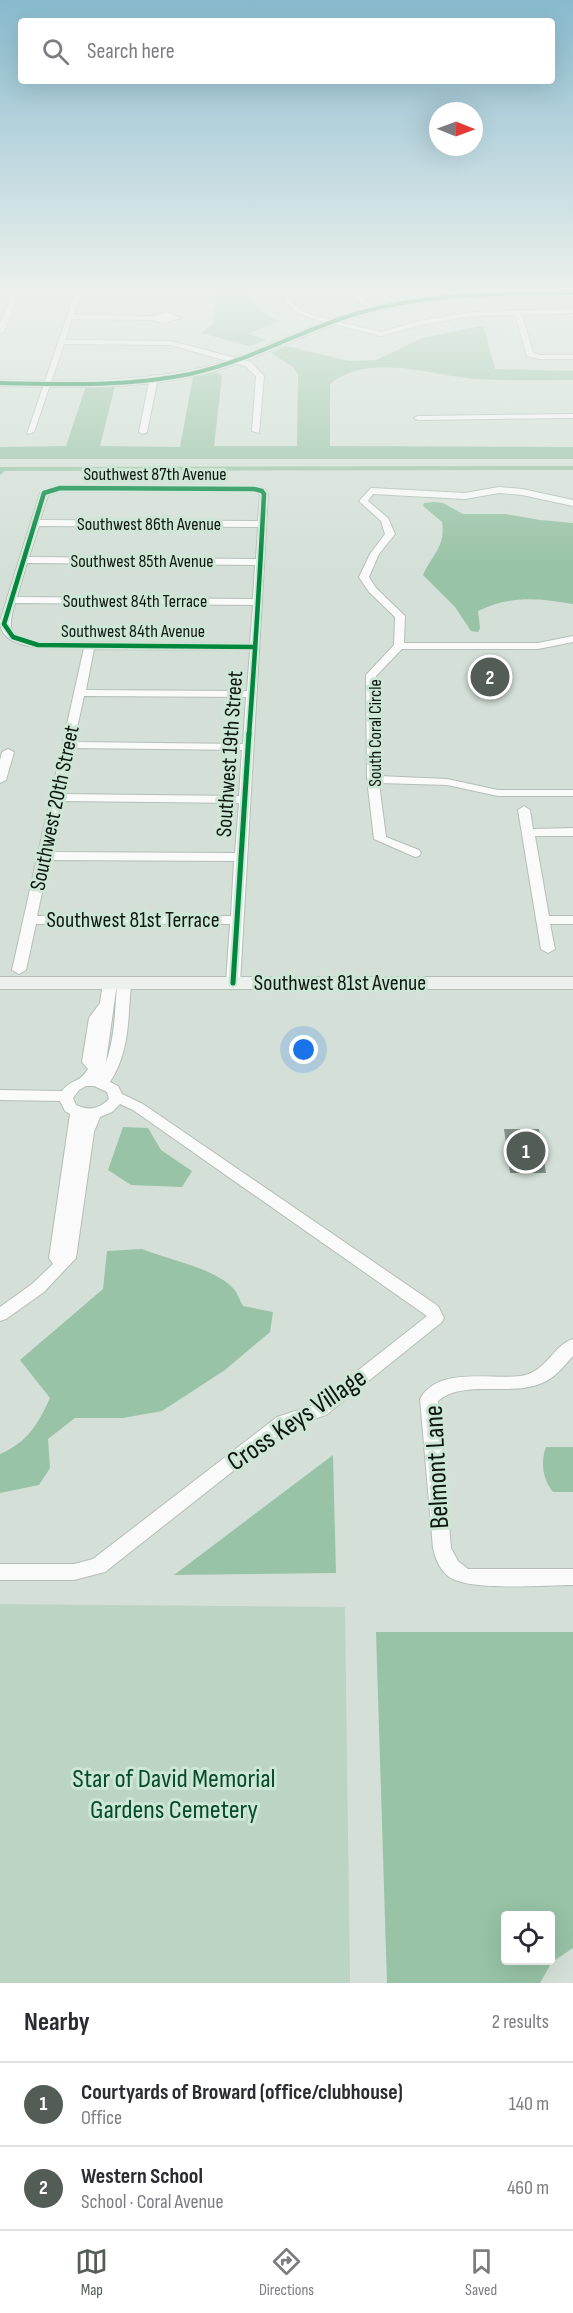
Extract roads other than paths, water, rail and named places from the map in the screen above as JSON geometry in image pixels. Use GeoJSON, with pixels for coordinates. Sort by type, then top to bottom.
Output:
{"type":"FeatureCollection","features":[{"type":"Feature","properties":{"kind":"street"},"geometry":{"type":"LineString","coordinates":[[30,432],[47,383]]}},
{"type":"Feature","properties":{"kind":"street"},"geometry":{"type":"LineString","coordinates":[[143,432],[152,383]]}},
{"type":"Feature","properties":{"kind":"street"},"geometry":{"type":"LineString","coordinates":[[256,431],[260,383]]}},
{"type":"Feature","properties":{"kind":"street"},"geometry":{"type":"LineString","coordinates":[[418,418],[573,416]]}},
{"type":"Feature","properties":{"kind":"street","name":"Southwest 87th Avenue"},"geometry":{"type":"LineString","coordinates":[[35,523],[44,493],[48,490],[94,488],[262,491]]}},
{"type":"Feature","properties":{"kind":"street"},"geometry":{"type":"LineString","coordinates":[[573,503],[522,492],[499,490],[465,496],[371,491],[363,501],[385,520],[390,534],[375,554],[364,577],[372,590],[400,616],[399,646],[538,646],[573,639]]}},
{"type":"Feature","properties":{"kind":"street","name":"Southwest 19th Street"},"geometry":{"type":"LineString","coordinates":[[234,977],[261,562],[264,494],[262,491]]}},
{"type":"Feature","properties":{"kind":"street"},"geometry":{"type":"LineString","coordinates":[[12,600],[35,523]]}},
{"type":"Feature","properties":{"kind":"street","name":"Southwest 86th Avenue"},"geometry":{"type":"LineString","coordinates":[[35,523],[263,524]]}},
{"type":"Feature","properties":{"kind":"street","name":"Southwest 85th Avenue"},"geometry":{"type":"LineString","coordinates":[[24,560],[261,562]]}},
{"type":"Feature","properties":{"kind":"street","name":"Southwest 84th Terrace"},"geometry":{"type":"LineString","coordinates":[[12,600],[258,602]]}},
{"type":"Feature","properties":{"kind":"street","name":"Southwest 84th Avenue"},"geometry":{"type":"LineString","coordinates":[[12,600],[4,624],[6,632],[12,638],[38,645],[255,647]]}},
{"type":"Feature","properties":{"kind":"street","name":"Southwest 20th Street"},"geometry":{"type":"LineString","coordinates":[[10,970],[30,920],[90,645]]}},
{"type":"Feature","properties":{"kind":"street","name":"South Coral Circle"},"geometry":{"type":"LineString","coordinates":[[399,646],[372,675],[373,779],[380,838],[415,854]]}},
{"type":"Feature","properties":{"kind":"street"},"geometry":{"type":"LineString","coordinates":[[80,693],[252,694]]}},
{"type":"Feature","properties":{"kind":"street"},"geometry":{"type":"LineString","coordinates":[[69,745],[248,747]]}},
{"type":"Feature","properties":{"kind":"street"},"geometry":{"type":"LineString","coordinates":[[0,780],[8,752]]}},
{"type":"Feature","properties":{"kind":"street"},"geometry":{"type":"LineString","coordinates":[[373,779],[447,782],[498,793],[573,793]]}},
{"type":"Feature","properties":{"kind":"street"},"geometry":{"type":"LineString","coordinates":[[57,797],[244,800]]}},
{"type":"Feature","properties":{"kind":"street"},"geometry":{"type":"LineString","coordinates":[[524,810],[548,948]]}},
{"type":"Feature","properties":{"kind":"street"},"geometry":{"type":"LineString","coordinates":[[528,833],[573,832]]}},
{"type":"Feature","properties":{"kind":"street"},"geometry":{"type":"LineString","coordinates":[[44,856],[242,857]]}},
{"type":"Feature","properties":{"kind":"street","name":"Southwest 81st Terrace"},"geometry":{"type":"LineString","coordinates":[[30,920],[236,920]]}},
{"type":"Feature","properties":{"kind":"street"},"geometry":{"type":"LineString","coordinates":[[543,920],[573,920]]}},
{"type":"Feature","properties":{"kind":"street","name":"Southwest 81st Avenue"},"geometry":{"type":"LineString","coordinates":[[10,970],[234,977],[573,983]]}},
{"type":"Feature","properties":{"kind":"street","name":"Southwest 81st Avenue"},"geometry":{"type":"LineString","coordinates":[[0,983],[117,983],[234,977],[573,970]]}},
{"type":"Feature","properties":{"kind":"street"},"geometry":{"type":"LineString","coordinates":[[95,1078],[107,1003],[117,983]]}},
{"type":"Feature","properties":{"kind":"street"},"geometry":{"type":"LineString","coordinates":[[107,1003],[101,1008],[96,1018],[89,1062],[95,1078],[113,1089],[116,1097],[108,1109],[94,1113],[78,1112],[66,1103],[66,1096],[72,1088],[95,1078],[114,1064],[118,1041],[117,983]]}},
{"type":"Feature","properties":{"kind":"street"},"geometry":{"type":"LineString","coordinates":[[102,1041],[118,1041]]}},
{"type":"Feature","properties":{"kind":"street"},"geometry":{"type":"LineString","coordinates":[[0,1095],[66,1096]]}},
{"type":"Feature","properties":{"kind":"street","name":"Cross Keys Village"},"geometry":{"type":"LineString","coordinates":[[0,1572],[74,1572],[98,1566],[283,1422],[320,1410],[436,1318],[432,1310],[412,1296],[138,1107],[116,1097]]}},
{"type":"Feature","properties":{"kind":"street"},"geometry":{"type":"LineString","coordinates":[[62,1264],[57,1258],[78,1112]]}},
{"type":"Feature","properties":{"kind":"street"},"geometry":{"type":"LineString","coordinates":[[0,1315],[38,1288],[68,1258],[87,1132],[94,1113]]}},
{"type":"Feature","properties":{"kind":"street","name":"Belmont Lane"},"geometry":{"type":"LineString","coordinates":[[573,1345],[535,1379],[495,1384],[450,1385],[436,1389],[429,1399],[445,1561],[457,1574],[468,1577],[573,1577]]}},
{"type":"Feature","properties":{"kind":"waterway"},"geometry":{"type":"LineString","coordinates":[[0,473],[2,469],[573,468]]}},
{"type":"Feature","properties":{"kind":"place","name":"Western School"},"geometry":{"type":"Point","coordinates":[490,677]}},
{"type":"Feature","properties":{"kind":"place","name":"Courtyards of Broward (office/clubhouse)"},"geometry":{"type":"Point","coordinates":[526,1151]}},
{"type":"Feature","properties":{"kind":"park label","name":"Star of David Memorial Gardens Cemetery"},"geometry":{"type":"Point","coordinates":[174,1794]}}]}
